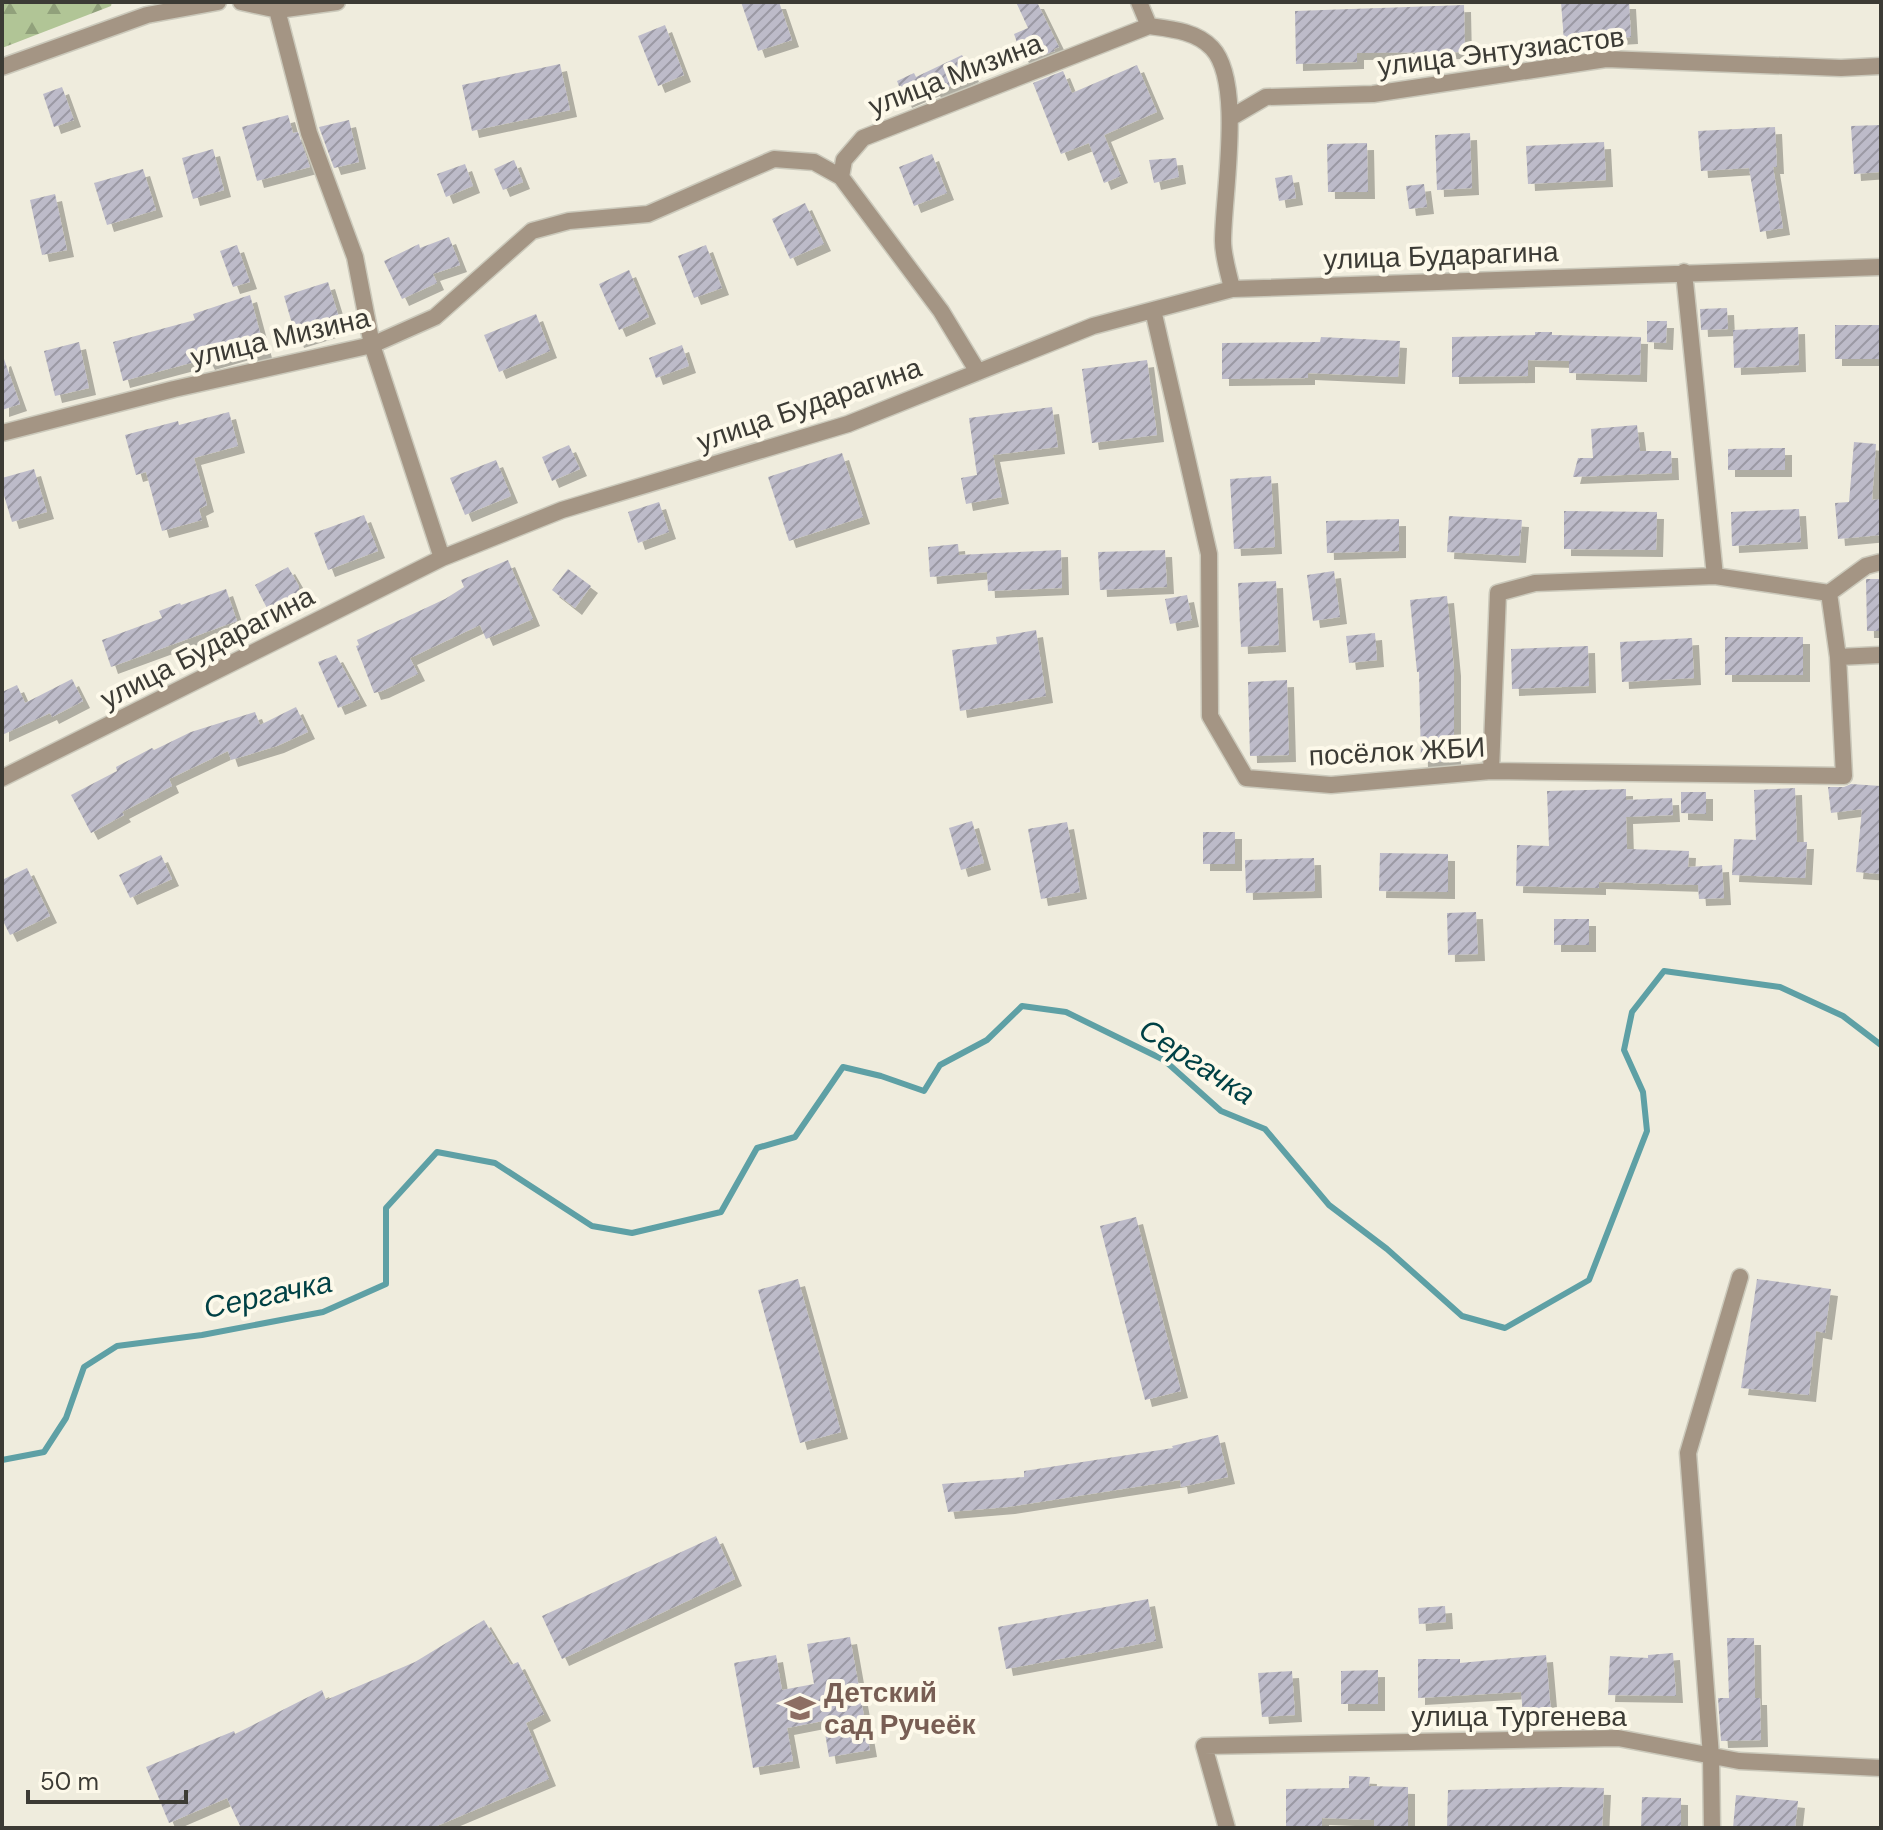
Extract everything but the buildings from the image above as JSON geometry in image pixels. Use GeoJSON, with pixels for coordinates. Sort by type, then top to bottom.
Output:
{"type":"FeatureCollection","features":[{"type":"Feature","properties":{"kind":"street"},"geometry":{"type":"LineString","coordinates":[[2,67],[147,15],[218,2]]}},
{"type":"Feature","properties":{"kind":"street"},"geometry":{"type":"LineString","coordinates":[[241,2],[276,6],[337,2]]}},
{"type":"Feature","properties":{"kind":"street"},"geometry":{"type":"LineString","coordinates":[[1139,2],[1149,26],[1187,32],[1211,46],[1223,63],[1230,118],[1223,244],[1232,289]]}},
{"type":"Feature","properties":{"kind":"street"},"geometry":{"type":"LineString","coordinates":[[276,6],[309,133],[355,257],[372,345],[442,558]]}},
{"type":"Feature","properties":{"kind":"street","name":"улица Мизина"},"geometry":{"type":"LineString","coordinates":[[2,433],[174,389],[372,345],[435,317],[532,231],[569,221],[648,214],[774,159],[814,162],[841,177],[844,160],[863,138],[1149,26]]}},
{"type":"Feature","properties":{"kind":"street","name":"улица Энтузиастов"},"geometry":{"type":"LineString","coordinates":[[1230,118],[1266,97],[1373,94],[1606,59],[1841,68],[1881,66]]}},
{"type":"Feature","properties":{"kind":"street"},"geometry":{"type":"LineString","coordinates":[[841,177],[941,311],[978,372]]}},
{"type":"Feature","properties":{"kind":"street","name":"улица Бударагина"},"geometry":{"type":"LineString","coordinates":[[2,778],[442,558],[562,510],[848,424],[1093,326],[1232,289],[1881,267]]}},
{"type":"Feature","properties":{"kind":"street"},"geometry":{"type":"LineString","coordinates":[[1684,272],[1715,576]]}},
{"type":"Feature","properties":{"kind":"street","name":"посёлок ЖБИ"},"geometry":{"type":"LineString","coordinates":[[1153,310],[1209,554],[1210,716],[1246,778],[1331,785],[1491,771],[1844,776],[1838,657]]}},
{"type":"Feature","properties":{"kind":"street"},"geometry":{"type":"LineString","coordinates":[[1491,771],[1498,593],[1535,583],[1715,576],[1829,593],[1866,566],[1881,562]]}},
{"type":"Feature","properties":{"kind":"street"},"geometry":{"type":"LineString","coordinates":[[1829,593],[1838,657],[1881,655]]}},
{"type":"Feature","properties":{"kind":"street"},"geometry":{"type":"LineString","coordinates":[[1712,1828],[1711,1756],[1688,1453],[1740,1277]]}},
{"type":"Feature","properties":{"kind":"street","name":"улица Тургенева"},"geometry":{"type":"LineString","coordinates":[[1227,1828],[1204,1746],[1618,1738],[1739,1761],[1881,1768]]}},
{"type":"Feature","properties":{"kind":"green space"},"geometry":{"type":"Polygon","coordinates":[[[2,2],[112,2],[111,6],[2,48],[2,2]]]}},
{"type":"Feature","properties":{"kind":"waterway","name":"Сергачка"},"geometry":{"type":"LineString","coordinates":[[2,1460],[44,1452],[66,1418],[84,1367],[117,1346],[202,1335],[323,1312],[386,1284],[386,1208],[437,1152],[495,1163],[592,1226],[632,1233],[721,1212],[757,1148],[795,1137],[843,1067],[924,1091],[940,1065],[987,1040],[1022,1006],[1066,1012],[1164,1060],[1221,1111],[1265,1129],[1329,1205],[1387,1249],[1462,1316],[1505,1328],[1589,1280],[1647,1131],[1643,1092],[1624,1050],[1632,1012],[1664,971],[1780,987],[1843,1016],[1881,1045]]}},
{"type":"Feature","properties":{"kind":"place","name":"Детский сад Ручеёк"},"geometry":{"type":"Point","coordinates":[800,1708]}}]}
